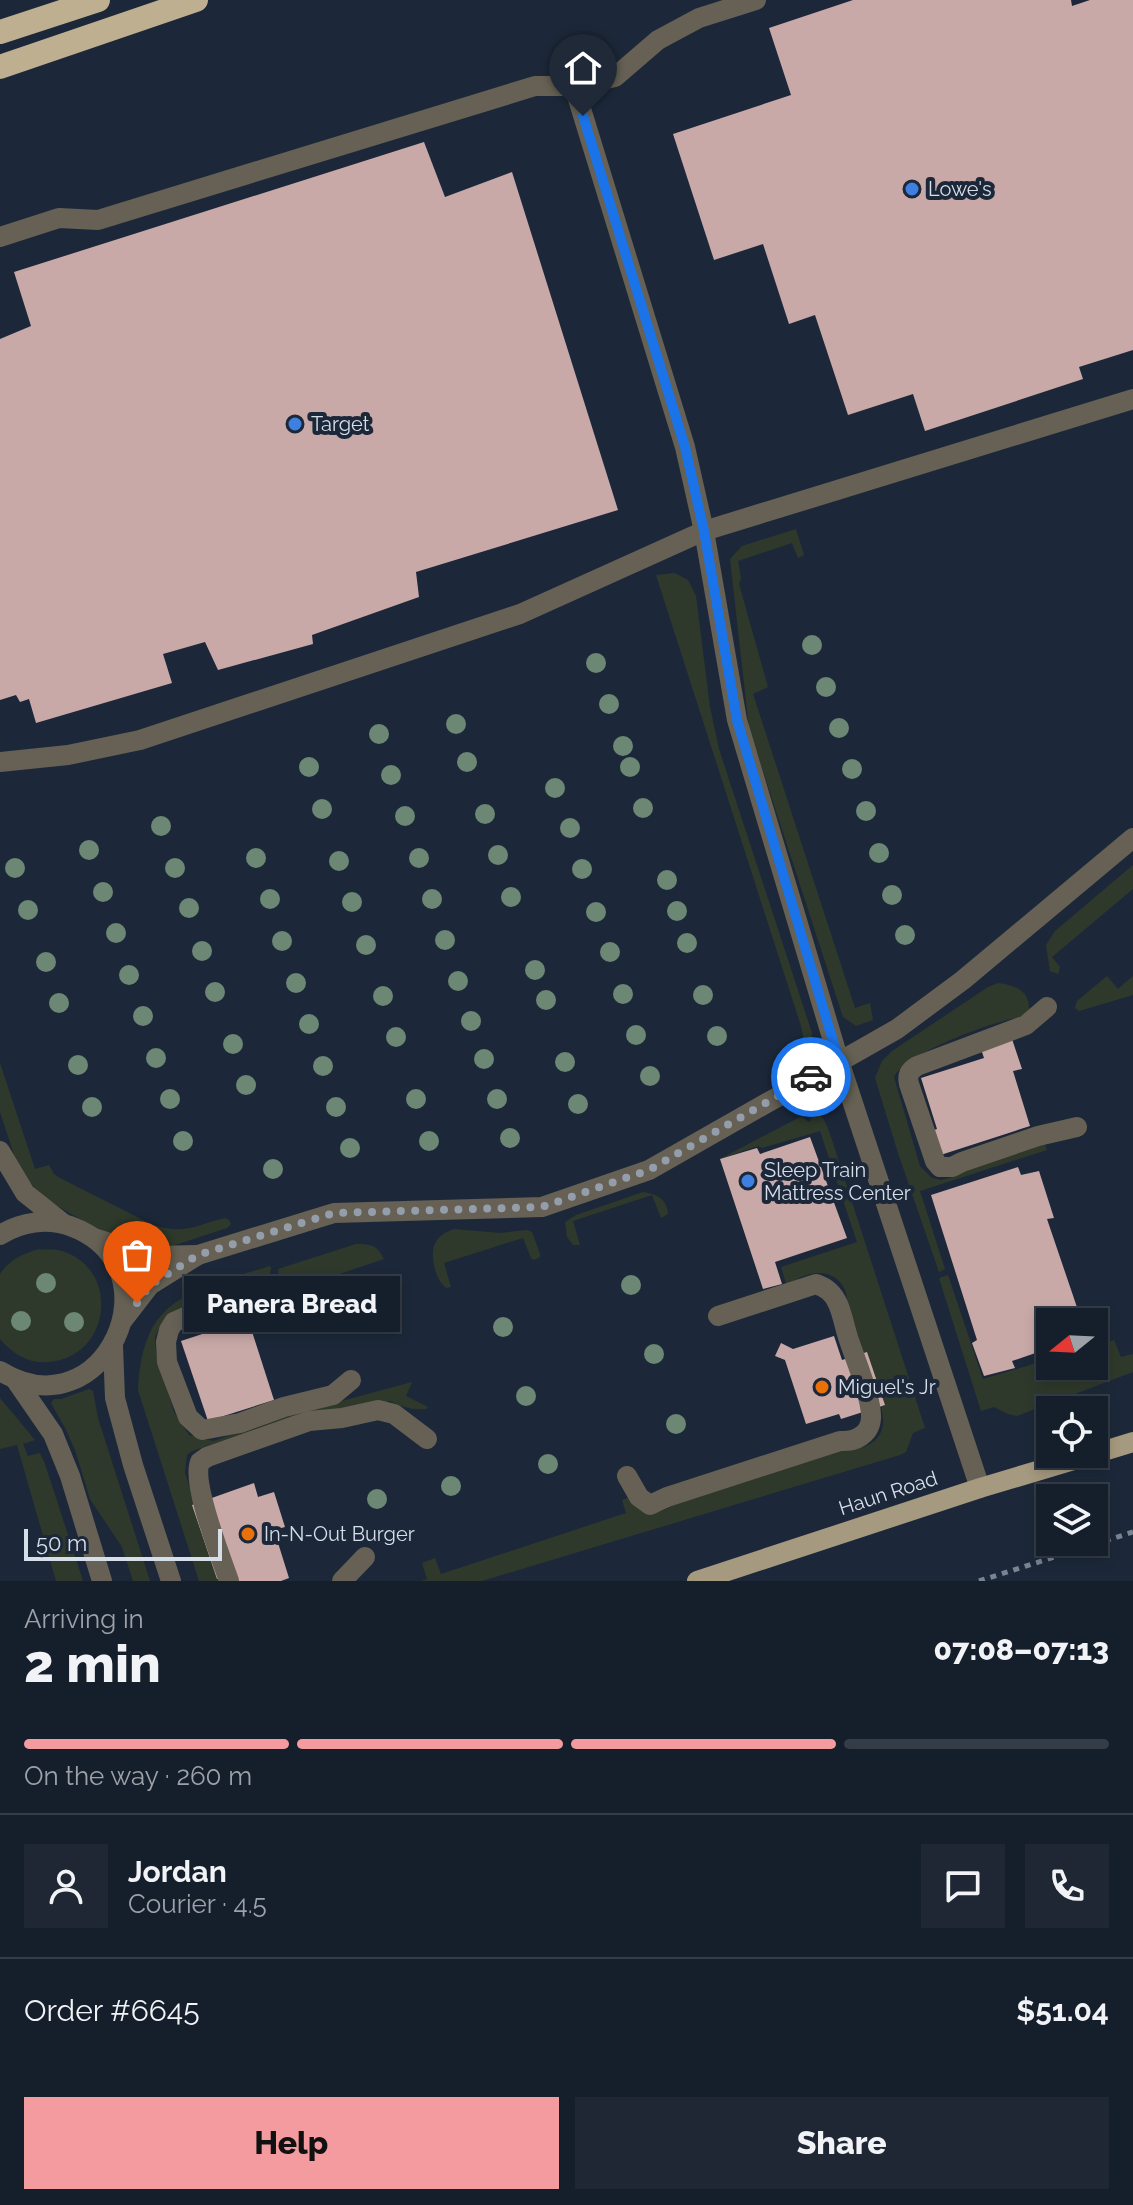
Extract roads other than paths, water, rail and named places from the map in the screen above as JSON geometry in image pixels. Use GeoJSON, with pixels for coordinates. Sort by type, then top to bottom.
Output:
{"type":"FeatureCollection","features":[{"type":"Feature","properties":{"kind":"highway"},"geometry":{"type":"LineString","coordinates":[[0,32],[98,0]]}},
{"type":"Feature","properties":{"kind":"highway"},"geometry":{"type":"LineString","coordinates":[[0,67],[196,0]]}},
{"type":"Feature","properties":{"kind":"main road","name":"Haun Road"},"geometry":{"type":"LineString","coordinates":[[1108,1450],[1133,1442]]}},
{"type":"Feature","properties":{"kind":"main road","name":"Haun Road"},"geometry":{"type":"LineString","coordinates":[[697,1581],[1047,1468]]}},
{"type":"Feature","properties":{"kind":"lane"},"geometry":{"type":"LineString","coordinates":[[0,237],[59,218],[98,220],[535,86],[574,86],[615,77],[658,40],[699,18],[756,0]]}},
{"type":"Feature","properties":{"kind":"lane"},"geometry":{"type":"LineString","coordinates":[[574,86],[685,447],[704,531],[737,720],[839,1061],[980,1488]]}},
{"type":"Feature","properties":{"kind":"lane"},"geometry":{"type":"LineString","coordinates":[[0,762],[68,755],[140,740],[520,614],[704,531],[1133,399]]}},
{"type":"Feature","properties":{"kind":"lane"},"geometry":{"type":"LineString","coordinates":[[123,1320],[150,1285],[198,1255],[334,1213],[542,1207],[649,1170],[897,1029],[963,980],[1133,838]]}},
{"type":"Feature","properties":{"kind":"lane"},"geometry":{"type":"LineString","coordinates":[[1047,1007],[1026,1025],[917,1066],[911,1070],[909,1084],[935,1161],[940,1167],[952,1167],[1038,1136],[1077,1127]]}},
{"type":"Feature","properties":{"kind":"lane"},"geometry":{"type":"LineString","coordinates":[[0,1151],[25,1193],[64,1224],[151,1256],[198,1255]]}},
{"type":"Feature","properties":{"kind":"lane"},"geometry":{"type":"LineString","coordinates":[[0,1235],[28,1223],[64,1224]]}},
{"type":"Feature","properties":{"kind":"lane"},"geometry":{"type":"LineString","coordinates":[[8,1375],[35,1384],[65,1382],[92,1368],[113,1346],[123,1320],[125,1296],[120,1273],[107,1252],[90,1236]]}},
{"type":"Feature","properties":{"kind":"lane"},"geometry":{"type":"LineString","coordinates":[[627,1476],[639,1497],[650,1505],[840,1441],[854,1440],[863,1435],[868,1427],[871,1417],[867,1398],[838,1304],[828,1289],[816,1284],[718,1316]]}},
{"type":"Feature","properties":{"kind":"lane"},"geometry":{"type":"LineString","coordinates":[[332,1318],[264,1292],[174,1322],[166,1342],[167,1362],[188,1417],[202,1430],[240,1423],[284,1407],[333,1395],[351,1380]]}},
{"type":"Feature","properties":{"kind":"lane"},"geometry":{"type":"LineString","coordinates":[[113,1346],[115,1398],[171,1581]]}},
{"type":"Feature","properties":{"kind":"lane"},"geometry":{"type":"LineString","coordinates":[[8,1375],[53,1434],[70,1476],[102,1581]]}},
{"type":"Feature","properties":{"kind":"lane"},"geometry":{"type":"LineString","coordinates":[[229,1581],[204,1506],[197,1476],[200,1462],[309,1421],[378,1410],[394,1414],[427,1439]]}},
{"type":"Feature","properties":{"kind":"lane"},"geometry":{"type":"LineString","coordinates":[[342,1581],[365,1557]]}},
{"type":"Feature","properties":{"kind":"place","name":"Lowe's"},"geometry":{"type":"Point","coordinates":[912,189]}},
{"type":"Feature","properties":{"kind":"place","name":"Target"},"geometry":{"type":"Point","coordinates":[295,424]}},
{"type":"Feature","properties":{"kind":"place","name":"Sleep Train Mattress Center"},"geometry":{"type":"Point","coordinates":[748,1181]}},
{"type":"Feature","properties":{"kind":"place","name":"Panera Bread"},"geometry":{"type":"Point","coordinates":[137,1303]}},
{"type":"Feature","properties":{"kind":"place","name":"Miguel's Jr"},"geometry":{"type":"Point","coordinates":[822,1387]}},
{"type":"Feature","properties":{"kind":"place","name":"In-N-Out Burger"},"geometry":{"type":"Point","coordinates":[248,1534]}}]}
